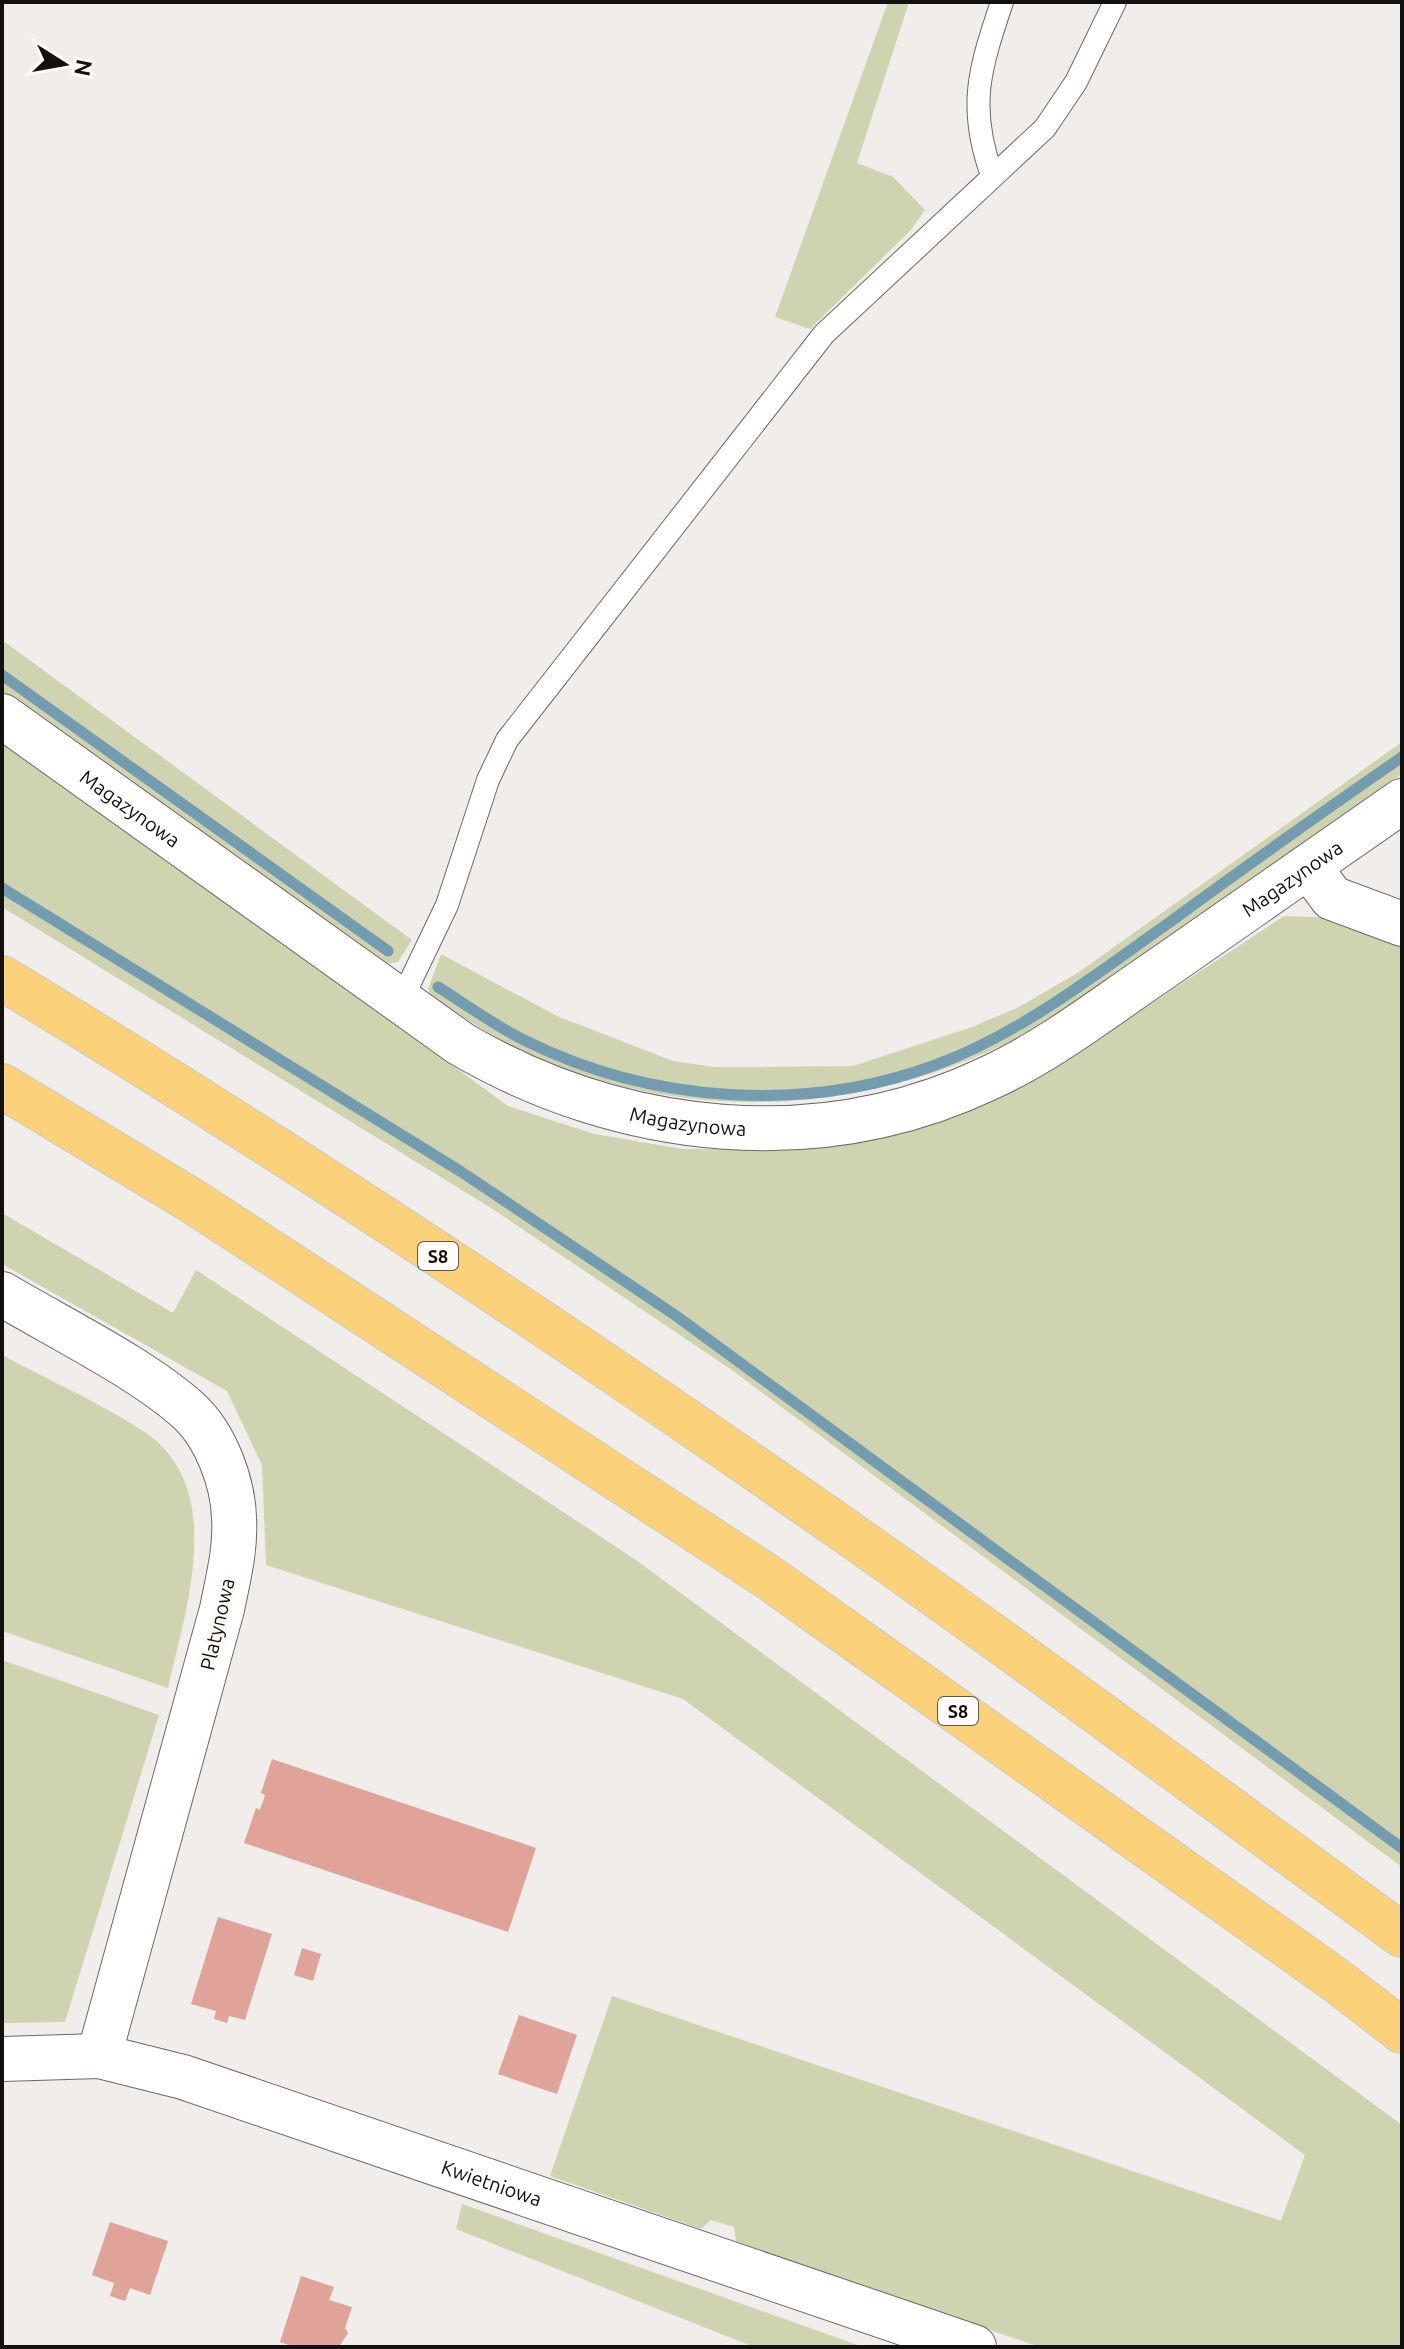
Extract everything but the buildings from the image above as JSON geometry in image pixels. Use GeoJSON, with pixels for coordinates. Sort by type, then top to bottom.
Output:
{"type":"FeatureCollection","features":[{"type":"Feature","properties":{"kind":"highway","name":"S8"},"geometry":{"type":"LineString","coordinates":[[2,978],[165,1077],[572,1343],[866,1545],[1402,1935]]}},
{"type":"Feature","properties":{"kind":"highway","name":"S8"},"geometry":{"type":"LineString","coordinates":[[2,1086],[194,1202],[755,1568],[1333,1978],[1402,2031]]}},
{"type":"Feature","properties":{"kind":"street","name":"Magazynowa"},"geometry":{"type":"LineString","coordinates":[[2,716],[401,1001],[492,1062],[567,1095],[614,1110],[717,1128],[790,1128],[858,1121],[945,1096],[1025,1060],[1402,801]]}},
{"type":"Feature","properties":{"kind":"street"},"geometry":{"type":"LineString","coordinates":[[1309,867],[1332,898],[1402,924]]}},
{"type":"Feature","properties":{"kind":"street","name":"Platynowa"},"geometry":{"type":"LineString","coordinates":[[2,1294],[162,1391],[192,1414],[213,1444],[227,1478],[235,1517],[232,1561],[222,1609],[99,2056]]}},
{"type":"Feature","properties":{"kind":"street","name":"Kwietniowa"},"geometry":{"type":"LineString","coordinates":[[2,2059],[99,2056],[183,2077],[974,2347]]}},
{"type":"Feature","properties":{"kind":"lane"},"geometry":{"type":"LineString","coordinates":[[992,175],[981,146],[976,105],[987,48],[1002,2]]}},
{"type":"Feature","properties":{"kind":"lane"},"geometry":{"type":"LineString","coordinates":[[401,1001],[447,905],[488,780],[507,740],[824,334],[1045,128],[1076,82],[1115,2]]}},
{"type":"Feature","properties":{"kind":"green space"},"geometry":{"type":"Polygon","coordinates":[[[888,2],[909,2],[857,163],[893,177],[925,210],[910,231],[810,329],[775,317],[888,2]]]}},
{"type":"Feature","properties":{"kind":"green space"},"geometry":{"type":"Polygon","coordinates":[[[2,640],[412,940],[398,962],[385,964],[2,691],[2,640]]]}},
{"type":"Feature","properties":{"kind":"green space"},"geometry":{"type":"Polygon","coordinates":[[[1402,742],[1402,774],[1072,1006],[1001,1046],[943,1069],[885,1086],[827,1097],[768,1102],[709,1100],[650,1092],[591,1077],[532,1056],[433,998],[428,989],[441,954],[557,1016],[673,1061],[715,1067],[853,1066],[972,1027],[1019,1007],[1079,972],[1402,742]]]}},
{"type":"Feature","properties":{"kind":"green space"},"geometry":{"type":"Polygon","coordinates":[[[2,743],[305,957],[508,1106],[594,1134],[683,1149],[737,1149],[875,1138],[990,1100],[1143,1009],[1284,916],[1344,918],[1402,939],[1402,1867],[729,1368],[491,1208],[2,907],[2,743]]]}},
{"type":"Feature","properties":{"kind":"green space"},"geometry":{"type":"Polygon","coordinates":[[[2,1213],[173,1313],[196,1270],[636,1560],[1402,2125],[1402,2347],[1040,2347],[763,2253],[736,2241],[734,2227],[711,2220],[701,2229],[550,2176],[612,1996],[1281,2221],[1305,2155],[683,1699],[266,1565],[262,1465],[227,1391],[2,1264],[2,1213]]]}},
{"type":"Feature","properties":{"kind":"green space"},"geometry":{"type":"Polygon","coordinates":[[[2,1355],[143,1431],[169,1455],[185,1483],[193,1515],[194,1550],[184,1622],[168,1688],[2,1631],[2,1355]]]}},
{"type":"Feature","properties":{"kind":"green space"},"geometry":{"type":"Polygon","coordinates":[[[2,1660],[159,1715],[65,2022],[2,2023],[2,1660]]]}},
{"type":"Feature","properties":{"kind":"green space"},"geometry":{"type":"Polygon","coordinates":[[[462,2204],[863,2347],[754,2347],[456,2229],[462,2204]]]}},
{"type":"Feature","properties":{"kind":"waterway"},"geometry":{"type":"LineString","coordinates":[[2,675],[388,951]]}},
{"type":"Feature","properties":{"kind":"waterway"},"geometry":{"type":"LineString","coordinates":[[438,987],[515,1035],[574,1062],[625,1078],[676,1089],[783,1095],[836,1090],[888,1080],[969,1051],[1029,1019],[1402,757]]}},
{"type":"Feature","properties":{"kind":"waterway"},"geometry":{"type":"LineString","coordinates":[[2,888],[460,1171],[675,1315],[1402,1848]]}}]}
